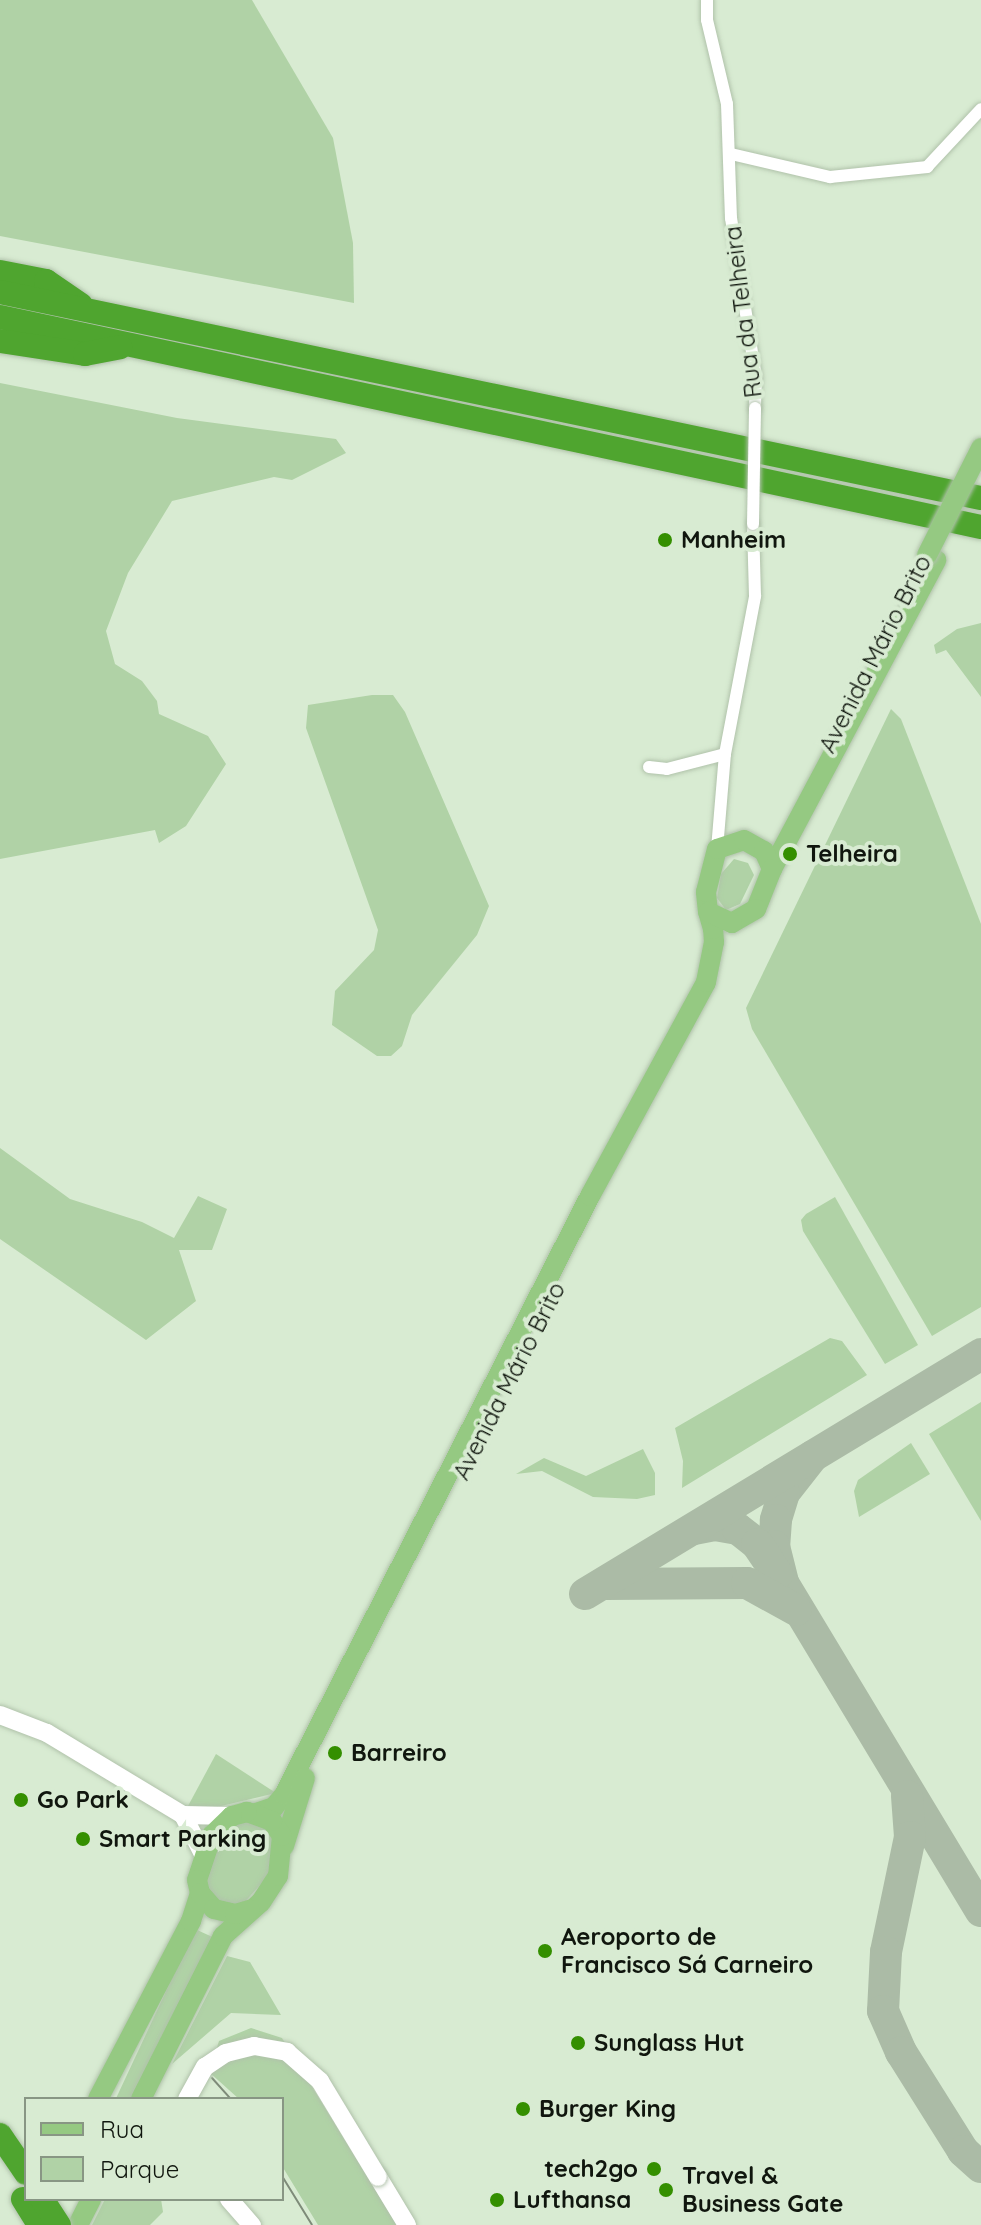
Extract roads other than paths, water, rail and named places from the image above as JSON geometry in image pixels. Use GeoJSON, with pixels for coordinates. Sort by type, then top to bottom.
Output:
{"type":"FeatureCollection","features":[{"type":"Feature","properties":{"kind":"highway"},"geometry":{"type":"LineString","coordinates":[[0,272],[46,281],[78,309]]}},
{"type":"Feature","properties":{"kind":"highway"},"geometry":{"type":"LineString","coordinates":[[0,279],[41,286],[78,309]]}},
{"type":"Feature","properties":{"kind":"highway"},"geometry":{"type":"LineString","coordinates":[[0,292],[981,498]]}},
{"type":"Feature","properties":{"kind":"highway"},"geometry":{"type":"LineString","coordinates":[[0,317],[981,527]]}},
{"type":"Feature","properties":{"kind":"highway"},"geometry":{"type":"LineString","coordinates":[[0,341],[85,354],[133,345]]}},
{"type":"Feature","properties":{"kind":"highway"},"geometry":{"type":"LineString","coordinates":[[0,2135],[24,2170]]}},
{"type":"Feature","properties":{"kind":"highway"},"geometry":{"type":"LineString","coordinates":[[0,2163],[24,2186]]}},
{"type":"Feature","properties":{"kind":"highway"},"geometry":{"type":"LineString","coordinates":[[36,2225],[37,2201]]}},
{"type":"Feature","properties":{"kind":"highway"},"geometry":{"type":"LineString","coordinates":[[39,2201],[59,2225]]}},
{"type":"Feature","properties":{"kind":"main road","name":"Avenida Mário Brito"},"geometry":{"type":"LineString","coordinates":[[772,869],[931,558],[981,448]]}},
{"type":"Feature","properties":{"kind":"main road","name":"Avenida Mário Brito"},"geometry":{"type":"LineString","coordinates":[[756,845],[776,839],[792,815],[981,471]]}},
{"type":"Feature","properties":{"kind":"main road"},"geometry":{"type":"LineString","coordinates":[[725,845],[756,845],[772,869],[764,897],[743,920],[720,921],[708,912],[706,892],[725,845]]}},
{"type":"Feature","properties":{"kind":"main road","name":"Avenida Mário Brito"},"geometry":{"type":"LineString","coordinates":[[256,1813],[274,1807],[284,1795],[590,1196],[706,982],[714,942],[708,912]]}},
{"type":"Feature","properties":{"kind":"main road","name":"Avenida Mário Brito"},"geometry":{"type":"LineString","coordinates":[[284,1846],[306,1775],[706,1004],[726,945],[743,920]]}},
{"type":"Feature","properties":{"kind":"main road"},"geometry":{"type":"LineString","coordinates":[[0,1715],[47,1733],[183,1815],[256,1813],[272,1821],[284,1846],[271,1890],[223,1936],[142,2097]]}},
{"type":"Feature","properties":{"kind":"main road"},"geometry":{"type":"LineString","coordinates":[[183,1815],[203,1854]]}},
{"type":"Feature","properties":{"kind":"main road"},"geometry":{"type":"LineString","coordinates":[[99,2097],[191,1921],[200,1893],[203,1854],[212,1835],[232,1816]]}},
{"type":"Feature","properties":{"kind":"main road"},"geometry":{"type":"LineString","coordinates":[[200,1893],[221,1912],[249,1910]]}},
{"type":"Feature","properties":{"kind":"main road"},"geometry":{"type":"LineString","coordinates":[[188,2097],[205,2067],[226,2053],[254,2046],[287,2052],[320,2081],[407,2225]]}},
{"type":"Feature","properties":{"kind":"main road"},"geometry":{"type":"LineString","coordinates":[[78,2225],[90,2201]]}},
{"type":"Feature","properties":{"kind":"main road"},"geometry":{"type":"LineString","coordinates":[[231,2201],[252,2225]]}},
{"type":"Feature","properties":{"kind":"street","name":"Rua da Telheira"},"geometry":{"type":"LineString","coordinates":[[707,0],[731,154],[731,218],[756,377],[755,596],[716,816],[725,845]]}},
{"type":"Feature","properties":{"kind":"street"},"geometry":{"type":"LineString","coordinates":[[731,154],[830,177],[927,167],[981,109]]}},
{"type":"Feature","properties":{"kind":"street"},"geometry":{"type":"LineString","coordinates":[[649,767],[667,769],[725,754]]}},
{"type":"Feature","properties":{"kind":"tram line"},"geometry":{"type":"LineString","coordinates":[[212,2078],[229,2097]]}},
{"type":"Feature","properties":{"kind":"tram line"},"geometry":{"type":"LineString","coordinates":[[284,2179],[312,2225]]}},
{"type":"Feature","properties":{"kind":"place","name":"Manheim"},"geometry":{"type":"Point","coordinates":[665,540]}},
{"type":"Feature","properties":{"kind":"place","name":"Telheira"},"geometry":{"type":"Point","coordinates":[790,854]}},
{"type":"Feature","properties":{"kind":"place","name":"Barreiro"},"geometry":{"type":"Point","coordinates":[335,1753]}},
{"type":"Feature","properties":{"kind":"place","name":"Go Park"},"geometry":{"type":"Point","coordinates":[21,1800]}},
{"type":"Feature","properties":{"kind":"place","name":"Smart Parking"},"geometry":{"type":"Point","coordinates":[83,1839]}},
{"type":"Feature","properties":{"kind":"place","name":"Aeroporto de Francisco Sá Carneiro"},"geometry":{"type":"Point","coordinates":[545,1951]}},
{"type":"Feature","properties":{"kind":"place","name":"Sunglass Hut"},"geometry":{"type":"Point","coordinates":[578,2043]}},
{"type":"Feature","properties":{"kind":"place","name":"Burger King"},"geometry":{"type":"Point","coordinates":[523,2109]}},
{"type":"Feature","properties":{"kind":"place","name":"tech2go"},"geometry":{"type":"Point","coordinates":[654,2169]}},
{"type":"Feature","properties":{"kind":"place","name":"Travel & Business Gate"},"geometry":{"type":"Point","coordinates":[666,2190]}},
{"type":"Feature","properties":{"kind":"place","name":"Lufthansa"},"geometry":{"type":"Point","coordinates":[497,2200]}}]}
